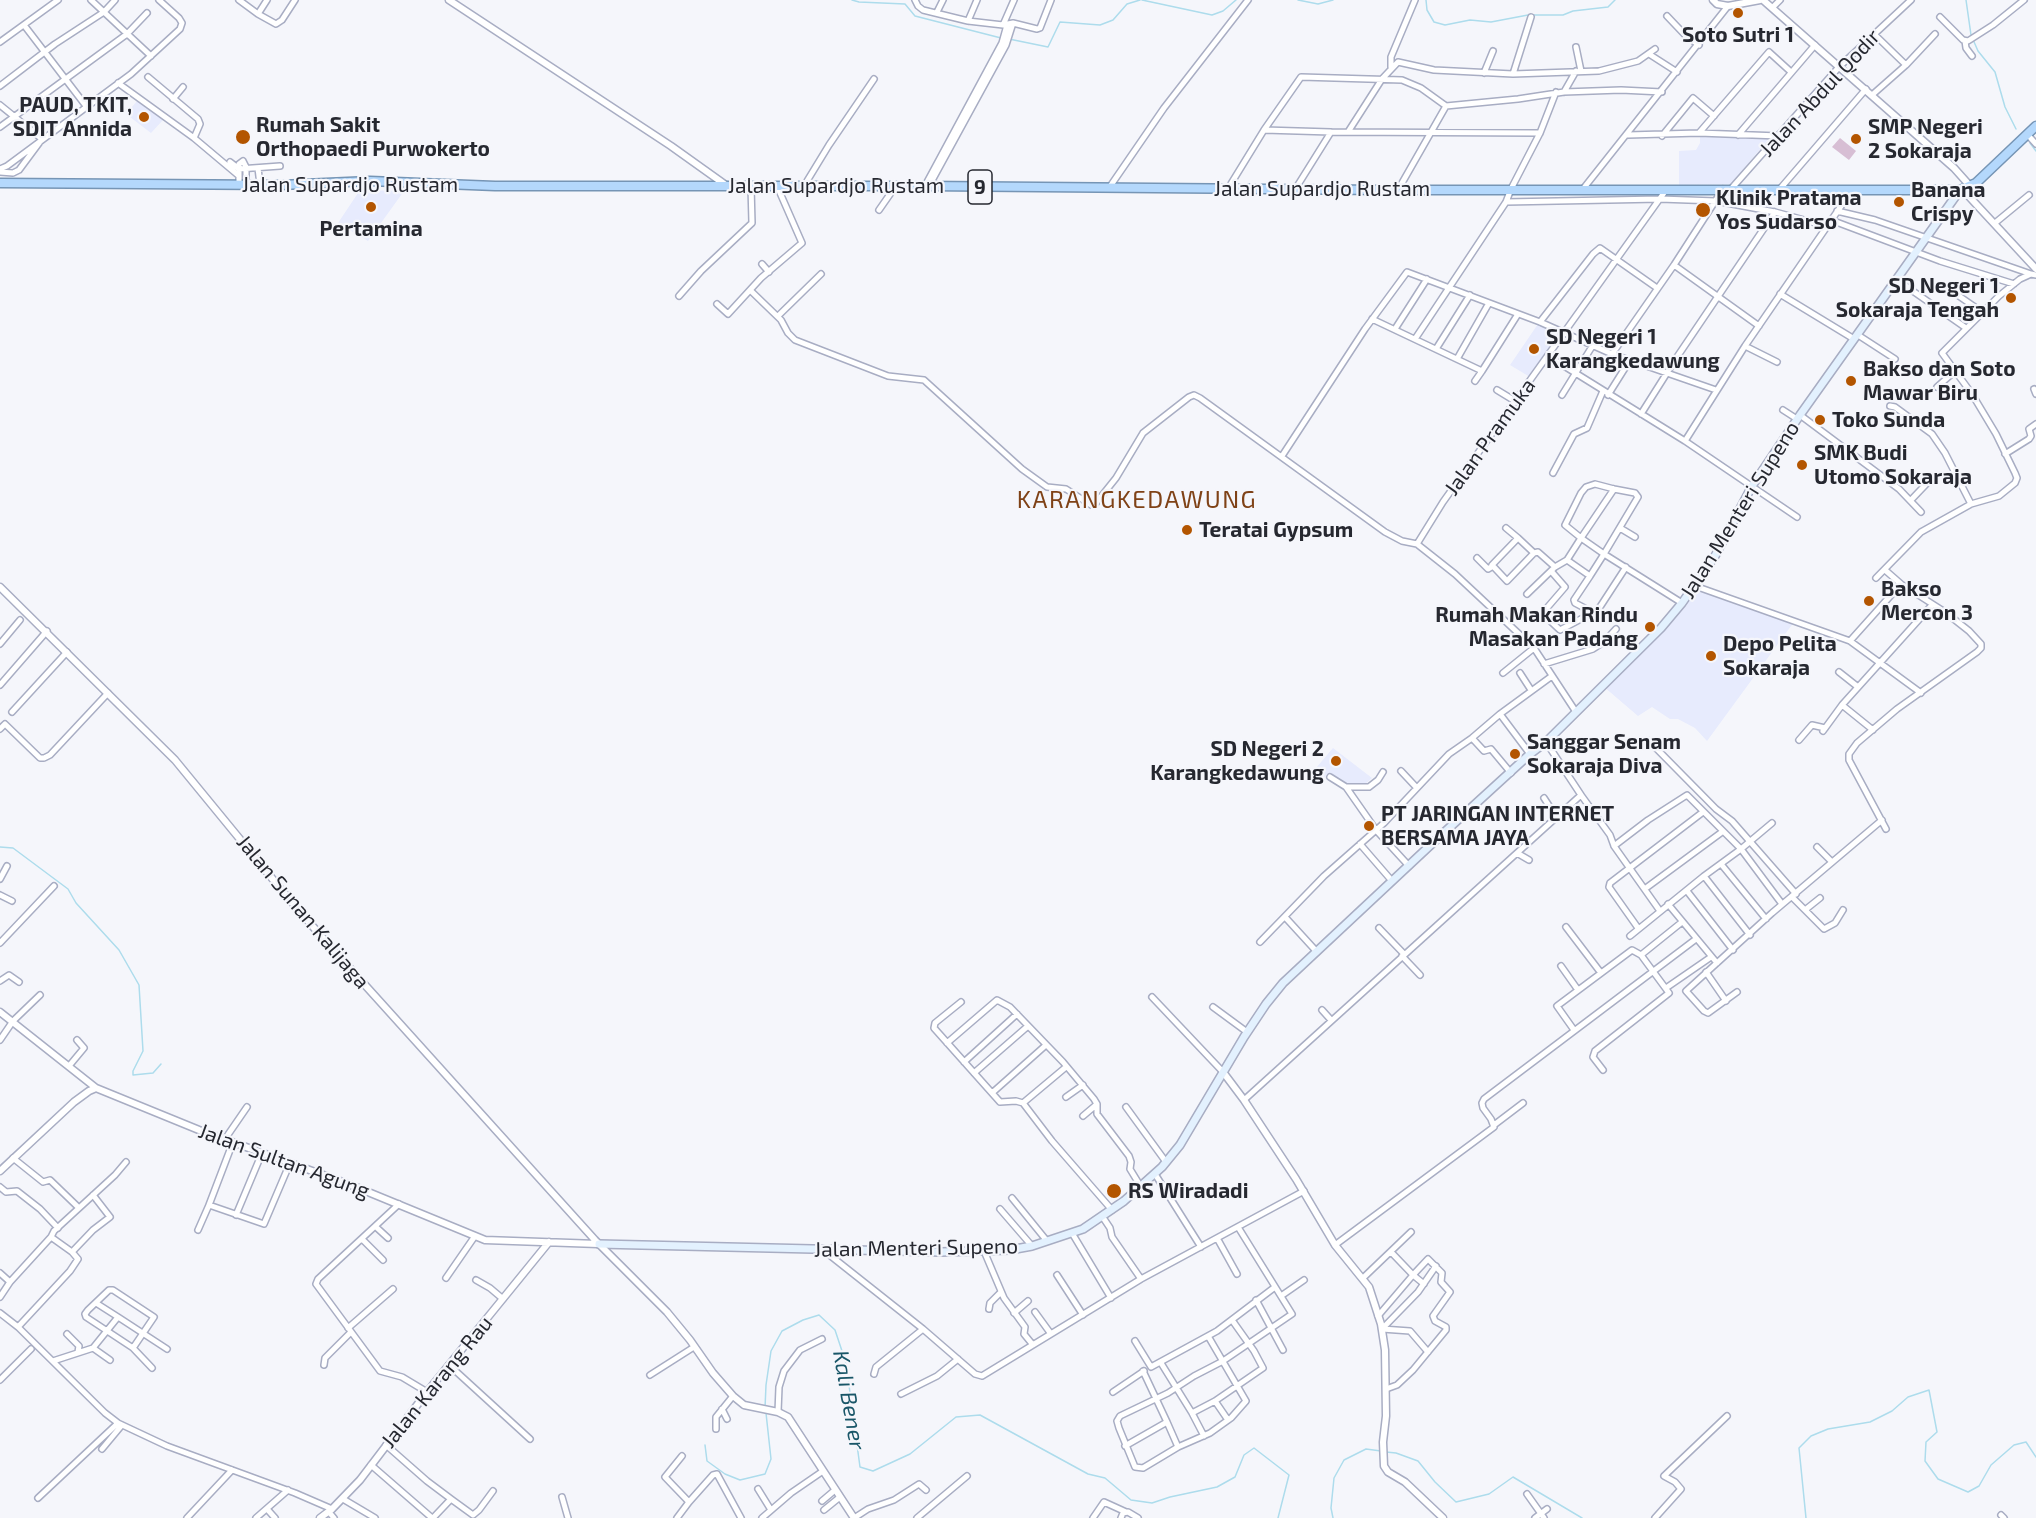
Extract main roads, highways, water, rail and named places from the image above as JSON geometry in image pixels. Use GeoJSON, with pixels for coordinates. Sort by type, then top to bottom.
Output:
{"type":"FeatureCollection","features":[{"type":"Feature","properties":{"kind":"highway"},"geometry":{"type":"LineString","coordinates":[[1965,189],[2036,126]]}},
{"type":"Feature","properties":{"kind":"highway","name":"Jalan Supardjo Rustam"},"geometry":{"type":"LineString","coordinates":[[0,183],[260,186],[370,182],[495,186],[927,186],[1398,190],[1965,189]]}},
{"type":"Feature","properties":{"kind":"main road","name":"Jalan Menteri Supeno"},"geometry":{"type":"LineString","coordinates":[[599,1244],[1010,1250],[1032,1246],[1072,1233],[1112,1210],[1155,1174],[1180,1144],[1247,1032],[1283,983],[1530,754],[1546,742],[1643,646],[1682,603],[1715,556],[1752,486],[1798,417],[1965,189]]}},
{"type":"Feature","properties":{"kind":"waterway"},"geometry":{"type":"LineString","coordinates":[[852,0],[905,4],[915,16],[1001,38]]}},
{"type":"Feature","properties":{"kind":"waterway"},"geometry":{"type":"LineString","coordinates":[[1009,39],[1048,47],[1060,22],[1100,25],[1113,20],[1127,4],[1140,0]]}},
{"type":"Feature","properties":{"kind":"waterway"},"geometry":{"type":"LineString","coordinates":[[1142,0],[1212,15],[1223,11],[1236,0]]}},
{"type":"Feature","properties":{"kind":"waterway"},"geometry":{"type":"LineString","coordinates":[[1298,0],[1318,4],[1333,0]]}},
{"type":"Feature","properties":{"kind":"waterway"},"geometry":{"type":"LineString","coordinates":[[1426,0],[1427,10],[1434,22],[1445,25],[1470,20],[1491,22],[1528,15],[1563,15],[1573,11],[1608,7],[1615,0]]}},
{"type":"Feature","properties":{"kind":"waterway"},"geometry":{"type":"LineString","coordinates":[[1966,0],[1971,35],[1978,51],[1995,72],[2005,107],[2016,129]]}},
{"type":"Feature","properties":{"kind":"waterway"},"geometry":{"type":"LineString","coordinates":[[2030,143],[2036,151]]}},
{"type":"Feature","properties":{"kind":"waterway"},"geometry":{"type":"LineString","coordinates":[[0,847],[13,848],[68,889],[76,903],[119,950],[139,985],[143,1051],[133,1075],[153,1073],[161,1064]]}},
{"type":"Feature","properties":{"kind":"waterway","name":"Kali Bener"},"geometry":{"type":"LineString","coordinates":[[765,1408],[771,1351],[782,1331],[819,1315],[835,1330],[846,1363],[860,1467],[873,1471],[910,1454],[956,1417],[980,1415],[1088,1474],[1105,1478],[1131,1500],[1152,1503],[1217,1487],[1235,1477],[1244,1455],[1254,1448],[1289,1475],[1278,1518]]}},
{"type":"Feature","properties":{"kind":"waterway","name":"Kali Bener"},"geometry":{"type":"LineString","coordinates":[[1806,1518],[1799,1448],[1811,1436],[1828,1429],[1870,1422],[1892,1411],[1908,1397],[1929,1390],[1937,1432],[1926,1442],[1925,1461],[1938,1479],[1968,1492],[1979,1486],[1991,1465],[2014,1445],[2026,1442],[2036,1457]]}},
{"type":"Feature","properties":{"kind":"waterway","name":"Kali Bener"},"geometry":{"type":"LineString","coordinates":[[705,1445],[707,1461],[725,1474],[740,1480],[765,1474],[771,1459],[766,1413]]}},
{"type":"Feature","properties":{"kind":"waterway","name":"Kali Bener"},"geometry":{"type":"LineString","coordinates":[[1333,1518],[1331,1508],[1334,1478],[1344,1460],[1366,1449],[1381,1451]]}},
{"type":"Feature","properties":{"kind":"waterway","name":"Kali Bener"},"geometry":{"type":"LineString","coordinates":[[1386,1452],[1418,1461],[1435,1482],[1456,1502],[1489,1494],[1513,1477],[1582,1518]]}},
{"type":"Feature","properties":{"kind":"place","name":"Soto Sutri 1"},"geometry":{"type":"Point","coordinates":[1738,13]}},
{"type":"Feature","properties":{"kind":"place","name":"PAUD, TKIT, SDIT Annida"},"geometry":{"type":"Point","coordinates":[144,117]}},
{"type":"Feature","properties":{"kind":"place","name":"Rumah Sakit Orthopaedi Purwokerto"},"geometry":{"type":"Point","coordinates":[243,137]}},
{"type":"Feature","properties":{"kind":"place","name":"SMP Negeri 2 Sokaraja"},"geometry":{"type":"Point","coordinates":[1856,139]}},
{"type":"Feature","properties":{"kind":"place","name":"Banana Crispy"},"geometry":{"type":"Point","coordinates":[1899,202]}},
{"type":"Feature","properties":{"kind":"place","name":"Pertamina"},"geometry":{"type":"Point","coordinates":[371,207]}},
{"type":"Feature","properties":{"kind":"place","name":"Klinik Pratama Yos Sudarso"},"geometry":{"type":"Point","coordinates":[1703,210]}},
{"type":"Feature","properties":{"kind":"place","name":"SD Negeri 1 Sokaraja Tengah"},"geometry":{"type":"Point","coordinates":[2011,298]}},
{"type":"Feature","properties":{"kind":"place","name":"SD Negeri 1 Karangkedawung"},"geometry":{"type":"Point","coordinates":[1534,349]}},
{"type":"Feature","properties":{"kind":"place","name":"Bakso dan Soto Mawar Biru"},"geometry":{"type":"Point","coordinates":[1851,381]}},
{"type":"Feature","properties":{"kind":"place","name":"Toko Sunda"},"geometry":{"type":"Point","coordinates":[1820,420]}},
{"type":"Feature","properties":{"kind":"place","name":"SMK Budi Utomo Sokaraja"},"geometry":{"type":"Point","coordinates":[1802,465]}},
{"type":"Feature","properties":{"kind":"place","name":"Teratai Gypsum"},"geometry":{"type":"Point","coordinates":[1187,530]}},
{"type":"Feature","properties":{"kind":"place","name":"Bakso Mercon 3"},"geometry":{"type":"Point","coordinates":[1869,601]}},
{"type":"Feature","properties":{"kind":"place","name":"Rumah Makan Rindu Masakan Padang"},"geometry":{"type":"Point","coordinates":[1650,627]}},
{"type":"Feature","properties":{"kind":"place","name":"Depo Pelita Sokaraja"},"geometry":{"type":"Point","coordinates":[1711,656]}},
{"type":"Feature","properties":{"kind":"place","name":"Sanggar Senam Sokaraja Diva"},"geometry":{"type":"Point","coordinates":[1515,754]}},
{"type":"Feature","properties":{"kind":"place","name":"SD Negeri 2 Karangkedawung"},"geometry":{"type":"Point","coordinates":[1336,761]}},
{"type":"Feature","properties":{"kind":"place","name":"PT JARINGAN INTERNET BERSAMA JAYA"},"geometry":{"type":"Point","coordinates":[1369,826]}},
{"type":"Feature","properties":{"kind":"place","name":"RS Wiradadi"},"geometry":{"type":"Point","coordinates":[1114,1191]}},
{"type":"Feature","properties":{"kind":"district","name":"KARANGKEDAWUNG"},"geometry":{"type":"Point","coordinates":[1137,500]}}]}
